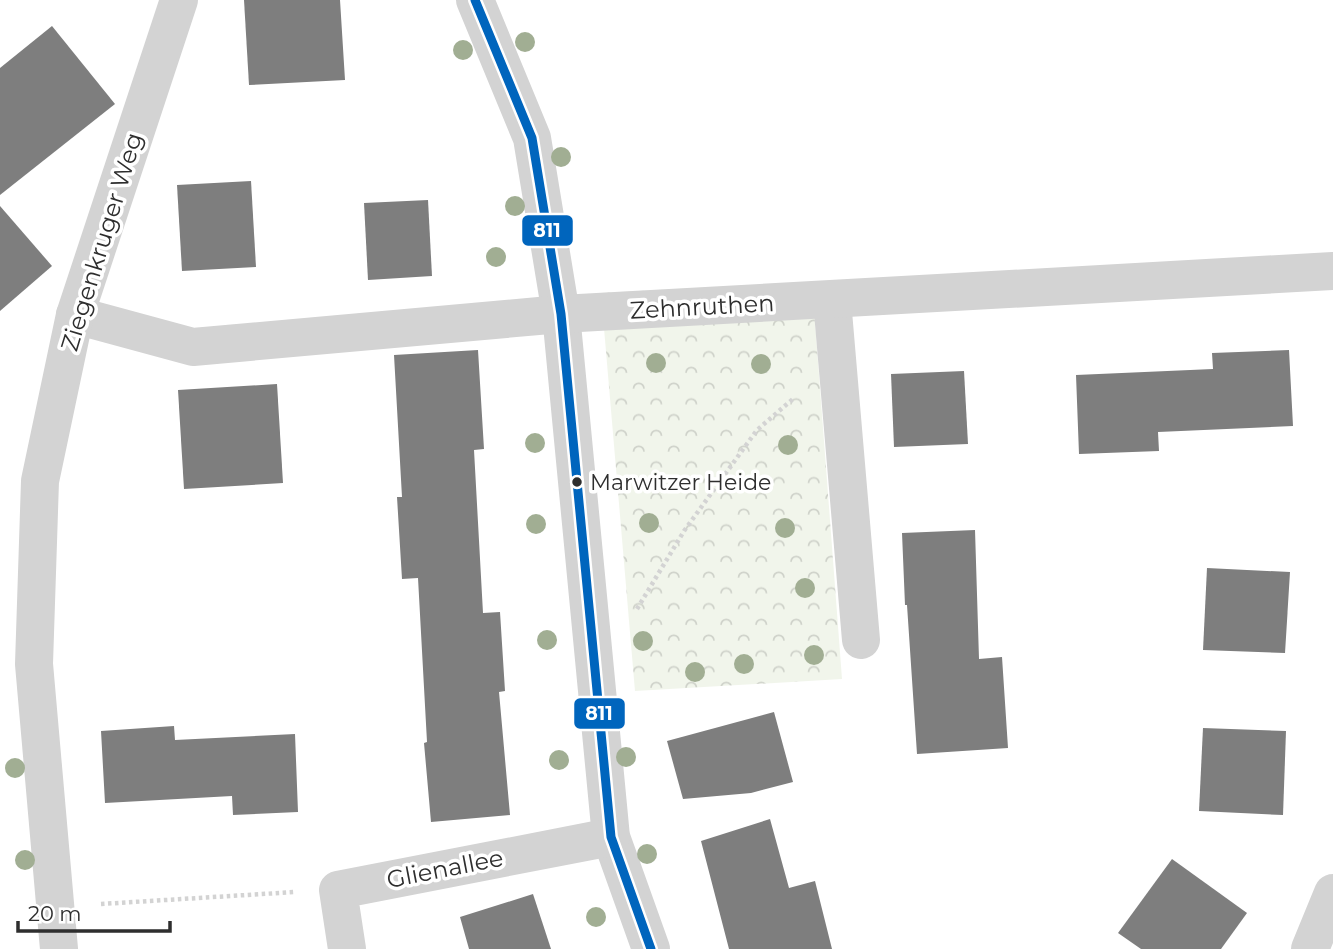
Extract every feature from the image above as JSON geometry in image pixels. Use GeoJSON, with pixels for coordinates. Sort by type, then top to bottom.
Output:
{"type":"FeatureCollection","features":[{"type":"Feature","properties":{"kind":"street","name":"Ziegenkruger Weg"},"geometry":{"type":"LineString","coordinates":[[59,949],[34,664],[40,481],[75,316],[179,0]]}},
{"type":"Feature","properties":{"kind":"street"},"geometry":{"type":"LineString","coordinates":[[475,0],[532,138],[561,314],[611,837],[651,949]]}},
{"type":"Feature","properties":{"kind":"street","name":"Zehnruthen"},"geometry":{"type":"LineString","coordinates":[[75,316],[193,347],[561,314],[1333,271]]}},
{"type":"Feature","properties":{"kind":"street"},"geometry":{"type":"LineString","coordinates":[[832,299],[861,640]]}},
{"type":"Feature","properties":{"kind":"street","name":"Glienallee"},"geometry":{"type":"LineString","coordinates":[[338,890],[611,837]]}},
{"type":"Feature","properties":{"kind":"street"},"geometry":{"type":"LineString","coordinates":[[338,890],[347,949]]}},
{"type":"Feature","properties":{"kind":"street"},"geometry":{"type":"LineString","coordinates":[[1310,949],[1333,893]]}},
{"type":"Feature","properties":{"kind":"path"},"geometry":{"type":"LineString","coordinates":[[636,609],[684,531],[757,430],[837,361]]}},
{"type":"Feature","properties":{"kind":"path"},"geometry":{"type":"LineString","coordinates":[[56,907],[338,890]]}},
{"type":"Feature","properties":{"kind":"green space"},"geometry":{"type":"Polygon","coordinates":[[[812,282],[842,679],[635,691],[601,293],[812,282]]]}},
{"type":"Feature","properties":{"kind":"building"},"geometry":{"type":"Polygon","coordinates":[[[244,0],[340,0],[345,80],[249,85],[244,0]]]}},
{"type":"Feature","properties":{"kind":"building"},"geometry":{"type":"Polygon","coordinates":[[[52,26],[115,104],[0,195],[0,68],[52,26]]]}},
{"type":"Feature","properties":{"kind":"building"},"geometry":{"type":"Polygon","coordinates":[[[251,181],[256,267],[182,271],[177,185],[251,181]]]}},
{"type":"Feature","properties":{"kind":"building"},"geometry":{"type":"Polygon","coordinates":[[[428,200],[432,276],[368,280],[364,203],[428,200]]]}},
{"type":"Feature","properties":{"kind":"building"},"geometry":{"type":"Polygon","coordinates":[[[0,206],[52,266],[0,311],[0,206]]]}},
{"type":"Feature","properties":{"kind":"building"},"geometry":{"type":"Polygon","coordinates":[[[478,350],[484,449],[474,450],[483,613],[500,612],[505,691],[499,692],[510,815],[431,822],[424,743],[427,742],[418,578],[402,579],[397,497],[402,497],[394,355],[478,350]]]}},
{"type":"Feature","properties":{"kind":"building"},"geometry":{"type":"Polygon","coordinates":[[[1289,350],[1293,426],[1158,432],[1159,451],[1079,454],[1076,375],[1213,369],[1212,353],[1289,350]]]}},
{"type":"Feature","properties":{"kind":"building"},"geometry":{"type":"Polygon","coordinates":[[[964,371],[968,444],[894,447],[891,374],[964,371]]]}},
{"type":"Feature","properties":{"kind":"building"},"geometry":{"type":"Polygon","coordinates":[[[277,384],[283,483],[184,489],[178,390],[277,384]]]}},
{"type":"Feature","properties":{"kind":"building"},"geometry":{"type":"Polygon","coordinates":[[[975,530],[979,659],[1002,657],[1008,748],[917,754],[902,533],[975,530]]]}},
{"type":"Feature","properties":{"kind":"building"},"geometry":{"type":"Polygon","coordinates":[[[1207,568],[1290,572],[1285,653],[1203,650],[1207,568]]]}},
{"type":"Feature","properties":{"kind":"building"},"geometry":{"type":"Polygon","coordinates":[[[774,712],[793,782],[751,793],[683,799],[667,741],[774,712]]]}},
{"type":"Feature","properties":{"kind":"building"},"geometry":{"type":"Polygon","coordinates":[[[174,726],[175,740],[295,734],[298,812],[233,815],[232,796],[105,803],[101,731],[174,726]]]}},
{"type":"Feature","properties":{"kind":"building"},"geometry":{"type":"Polygon","coordinates":[[[1203,728],[1286,731],[1283,815],[1199,811],[1203,728]]]}},
{"type":"Feature","properties":{"kind":"building"},"geometry":{"type":"Polygon","coordinates":[[[770,819],[789,888],[815,881],[832,949],[729,949],[701,841],[770,819]]]}},
{"type":"Feature","properties":{"kind":"building"},"geometry":{"type":"Polygon","coordinates":[[[1172,859],[1247,913],[1221,949],[1141,949],[1118,933],[1172,859]]]}},
{"type":"Feature","properties":{"kind":"building"},"geometry":{"type":"Polygon","coordinates":[[[533,894],[551,949],[469,949],[460,917],[533,894]]]}},
{"type":"Feature","properties":{"kind":"transit line","name":"811"},"geometry":{"type":"LineString","coordinates":[[475,0],[532,138],[561,314],[611,837],[651,949]]}},
{"type":"Feature","properties":{"kind":"place","name":"Marwitzer Heide"},"geometry":{"type":"Point","coordinates":[577,482]}}]}
